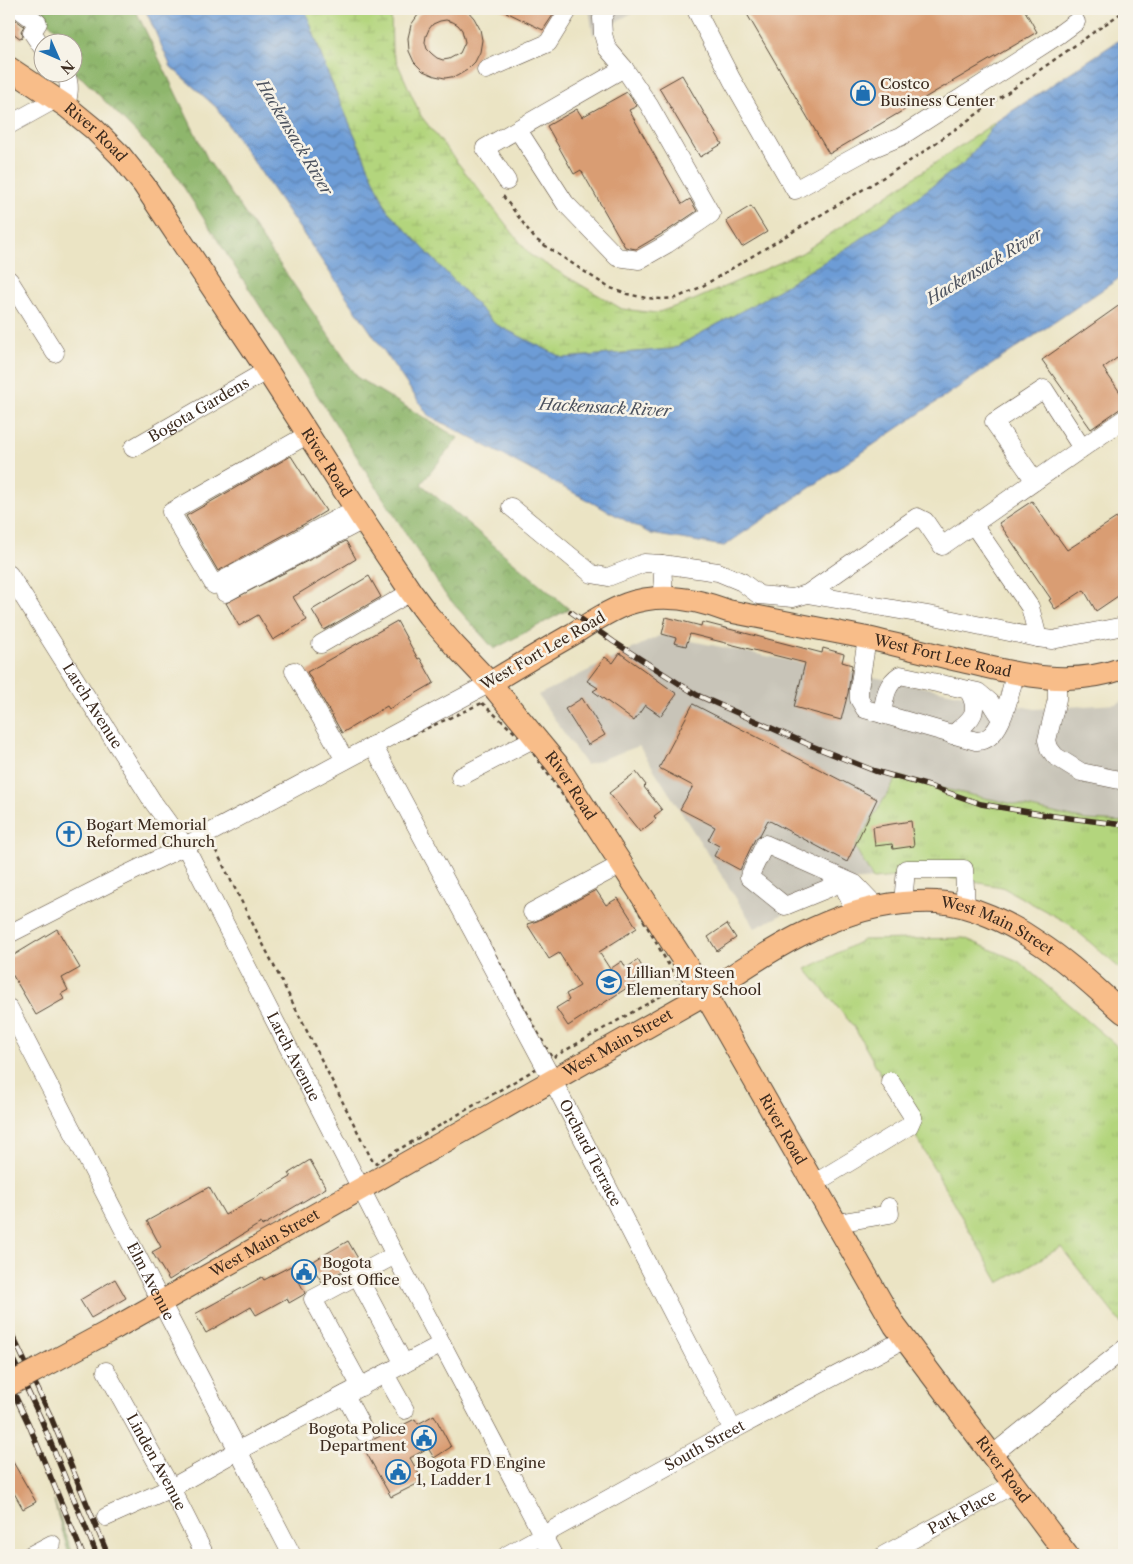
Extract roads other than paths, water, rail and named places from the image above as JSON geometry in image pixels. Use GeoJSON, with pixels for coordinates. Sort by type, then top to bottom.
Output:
{"type":"FeatureCollection","features":[{"type":"Feature","properties":{"kind":"main road","name":"River Road"},"geometry":{"type":"LineString","coordinates":[[9,68],[61,102],[94,129],[120,155],[144,185],[411,592],[454,645],[490,683],[530,740],[557,764],[618,866],[705,994],[815,1183],[895,1326],[1067,1555]]}},
{"type":"Feature","properties":{"kind":"main road","name":"West Fort Lee Road"},"geometry":{"type":"LineString","coordinates":[[490,683],[587,625],[627,604],[664,598],[692,600],[728,612],[867,638],[1015,674],[1057,679],[1086,678],[1106,675],[1124,668]]}},
{"type":"Feature","properties":{"kind":"main road","name":"West Main Street"},"geometry":{"type":"LineString","coordinates":[[9,1385],[115,1328],[362,1189],[546,1074],[705,994],[769,952],[802,934],[854,912],[876,906],[938,902],[966,908],[1010,926],[1038,942],[1064,960],[1124,1013]]}},
{"type":"Feature","properties":{"kind":"street"},"geometry":{"type":"LineString","coordinates":[[20,9],[38,23],[32,32]]}},
{"type":"Feature","properties":{"kind":"street"},"geometry":{"type":"LineString","coordinates":[[486,70],[548,43],[569,9]]}},
{"type":"Feature","properties":{"kind":"street"},"geometry":{"type":"LineString","coordinates":[[702,9],[697,12],[727,72],[795,190],[864,152],[900,137],[1076,22]]}},
{"type":"Feature","properties":{"kind":"street"},"geometry":{"type":"LineString","coordinates":[[518,130],[565,204],[617,257],[639,260],[667,244],[711,214],[649,106],[624,68],[607,48],[603,34],[604,14]]}},
{"type":"Feature","properties":{"kind":"street"},"geometry":{"type":"LineString","coordinates":[[507,180],[485,148],[624,68]]}},
{"type":"Feature","properties":{"kind":"street"},"geometry":{"type":"LineString","coordinates":[[9,125],[61,102],[70,91],[69,82]]}},
{"type":"Feature","properties":{"kind":"street"},"geometry":{"type":"LineString","coordinates":[[9,280],[55,353]]}},
{"type":"Feature","properties":{"kind":"street","name":"Bogota Gardens"},"geometry":{"type":"LineString","coordinates":[[132,448],[266,371]]}},
{"type":"Feature","properties":{"kind":"street"},"geometry":{"type":"LineString","coordinates":[[1035,481],[994,422],[1044,389],[1082,448]]}},
{"type":"Feature","properties":{"kind":"street"},"geometry":{"type":"LineString","coordinates":[[511,506],[592,574],[608,577],[644,564],[662,564],[718,572],[742,582],[759,595],[793,598],[807,594],[917,517],[925,521],[942,546],[1124,419]]}},
{"type":"Feature","properties":{"kind":"street"},"geometry":{"type":"LineString","coordinates":[[308,435],[170,512],[214,585],[359,514]]}},
{"type":"Feature","properties":{"kind":"street"},"geometry":{"type":"LineString","coordinates":[[225,593],[359,514]]}},
{"type":"Feature","properties":{"kind":"street"},"geometry":{"type":"LineString","coordinates":[[973,524],[1030,607],[1038,638]]}},
{"type":"Feature","properties":{"kind":"street"},"geometry":{"type":"LineString","coordinates":[[662,564],[664,598]]}},
{"type":"Feature","properties":{"kind":"street","name":"Larch Avenue"},"geometry":{"type":"LineString","coordinates":[[9,574],[153,802],[185,846],[395,1255],[553,1555]]}},
{"type":"Feature","properties":{"kind":"street"},"geometry":{"type":"LineString","coordinates":[[321,644],[411,592]]}},
{"type":"Feature","properties":{"kind":"street"},"geometry":{"type":"LineString","coordinates":[[807,594],[934,616],[1052,640],[1124,625]]}},
{"type":"Feature","properties":{"kind":"street"},"geometry":{"type":"LineString","coordinates":[[867,638],[859,689],[859,699],[865,709],[980,742],[994,734],[1002,719],[1015,674]]}},
{"type":"Feature","properties":{"kind":"street"},"geometry":{"type":"LineString","coordinates":[[294,671],[345,760]]}},
{"type":"Feature","properties":{"kind":"street"},"geometry":{"type":"LineString","coordinates":[[882,714],[888,686],[900,675],[978,692],[990,702],[1002,719]]}},
{"type":"Feature","properties":{"kind":"street"},"geometry":{"type":"LineString","coordinates":[[1057,679],[1057,699],[1047,740],[1049,748],[1055,756],[1081,772],[1124,781]]}},
{"type":"Feature","properties":{"kind":"street","name":"West Fort Lee Road"},"geometry":{"type":"LineString","coordinates":[[9,934],[185,846],[490,683]]}},
{"type":"Feature","properties":{"kind":"street"},"geometry":{"type":"LineString","coordinates":[[952,735],[970,720],[974,714],[974,699],[968,690]]}},
{"type":"Feature","properties":{"kind":"street"},"geometry":{"type":"LineString","coordinates":[[460,777],[530,740]]}},
{"type":"Feature","properties":{"kind":"street","name":"Orchard Terrace"},"geometry":{"type":"LineString","coordinates":[[373,745],[733,1430]]}},
{"type":"Feature","properties":{"kind":"street"},"geometry":{"type":"LineString","coordinates":[[846,880],[785,906],[749,877],[765,844],[846,880],[855,884],[876,906]]}},
{"type":"Feature","properties":{"kind":"street"},"geometry":{"type":"LineString","coordinates":[[532,912],[618,866]]}},
{"type":"Feature","properties":{"kind":"street"},"geometry":{"type":"LineString","coordinates":[[903,904],[906,869],[964,869],[966,908]]}},
{"type":"Feature","properties":{"kind":"street"},"geometry":{"type":"LineString","coordinates":[[846,880],[845,889],[854,912]]}},
{"type":"Feature","properties":{"kind":"street","name":"Elm Avenue"},"geometry":{"type":"LineString","coordinates":[[9,1008],[292,1555]]}},
{"type":"Feature","properties":{"kind":"street"},"geometry":{"type":"LineString","coordinates":[[815,1183],[909,1126],[913,1117],[890,1081]]}},
{"type":"Feature","properties":{"kind":"street"},"geometry":{"type":"LineString","coordinates":[[837,1223],[890,1214],[889,1207]]}},
{"type":"Feature","properties":{"kind":"street"},"geometry":{"type":"LineString","coordinates":[[360,1387],[313,1298],[395,1255]]}},
{"type":"Feature","properties":{"kind":"street"},"geometry":{"type":"LineString","coordinates":[[357,1275],[404,1364]]}},
{"type":"Feature","properties":{"kind":"street","name":"South Street"},"geometry":{"type":"LineString","coordinates":[[507,1555],[733,1430],[905,1339]]}},
{"type":"Feature","properties":{"kind":"street"},"geometry":{"type":"LineString","coordinates":[[106,1517],[171,1488],[239,1450],[442,1344]]}},
{"type":"Feature","properties":{"kind":"street"},"geometry":{"type":"LineString","coordinates":[[992,1456],[1124,1350]]}},
{"type":"Feature","properties":{"kind":"street","name":"Linden Avenue"},"geometry":{"type":"LineString","coordinates":[[106,1371],[171,1488],[204,1555]]}},
{"type":"Feature","properties":{"kind":"street"},"geometry":{"type":"LineString","coordinates":[[385,1374],[405,1410]]}},
{"type":"Feature","properties":{"kind":"street"},"geometry":{"type":"LineString","coordinates":[[345,1396],[365,1433]]}},
{"type":"Feature","properties":{"kind":"street","name":"Park Place"},"geometry":{"type":"LineString","coordinates":[[884,1555],[1014,1484]]}},
{"type":"Feature","properties":{"kind":"street"},"geometry":{"type":"LineString","coordinates":[[31,1555],[52,1544]]}},
{"type":"Feature","properties":{"kind":"water","name":"Hackensack River"},"geometry":{"type":"Polygon","coordinates":[[[145,9],[305,9],[326,69],[387,210],[495,324],[563,358],[672,349],[762,300],[858,241],[966,161],[997,121],[1124,37],[1124,275],[724,546],[651,534],[428,415],[216,107],[171,67],[145,9]]]}},
{"type":"Feature","properties":{"kind":"railway"},"geometry":{"type":"LineString","coordinates":[[571,612],[697,695],[812,746],[875,771],[929,786],[981,804],[1124,825]]}},
{"type":"Feature","properties":{"kind":"railway"},"geometry":{"type":"LineString","coordinates":[[9,1328],[50,1415],[108,1555]]}},
{"type":"Feature","properties":{"kind":"railway"},"geometry":{"type":"LineString","coordinates":[[9,1351],[41,1419],[97,1555]]}},
{"type":"Feature","properties":{"kind":"railway"},"geometry":{"type":"LineString","coordinates":[[9,1383],[29,1425],[83,1555]]}},
{"type":"Feature","properties":{"kind":"place","name":"Costco Business Center"},"geometry":{"type":"Point","coordinates":[863,93]}},
{"type":"Feature","properties":{"kind":"place","name":"Bogart Memorial Reformed Church"},"geometry":{"type":"Point","coordinates":[69,834]}},
{"type":"Feature","properties":{"kind":"place","name":"Lillian M Steen Elementary School"},"geometry":{"type":"Point","coordinates":[609,982]}},
{"type":"Feature","properties":{"kind":"place","name":"Bogota Post Office"},"geometry":{"type":"Point","coordinates":[304,1272]}},
{"type":"Feature","properties":{"kind":"place","name":"Bogota Police Department"},"geometry":{"type":"Point","coordinates":[424,1438]}},
{"type":"Feature","properties":{"kind":"place","name":"Bogota FD Engine 1, Ladder 1"},"geometry":{"type":"Point","coordinates":[398,1472]}}]}
